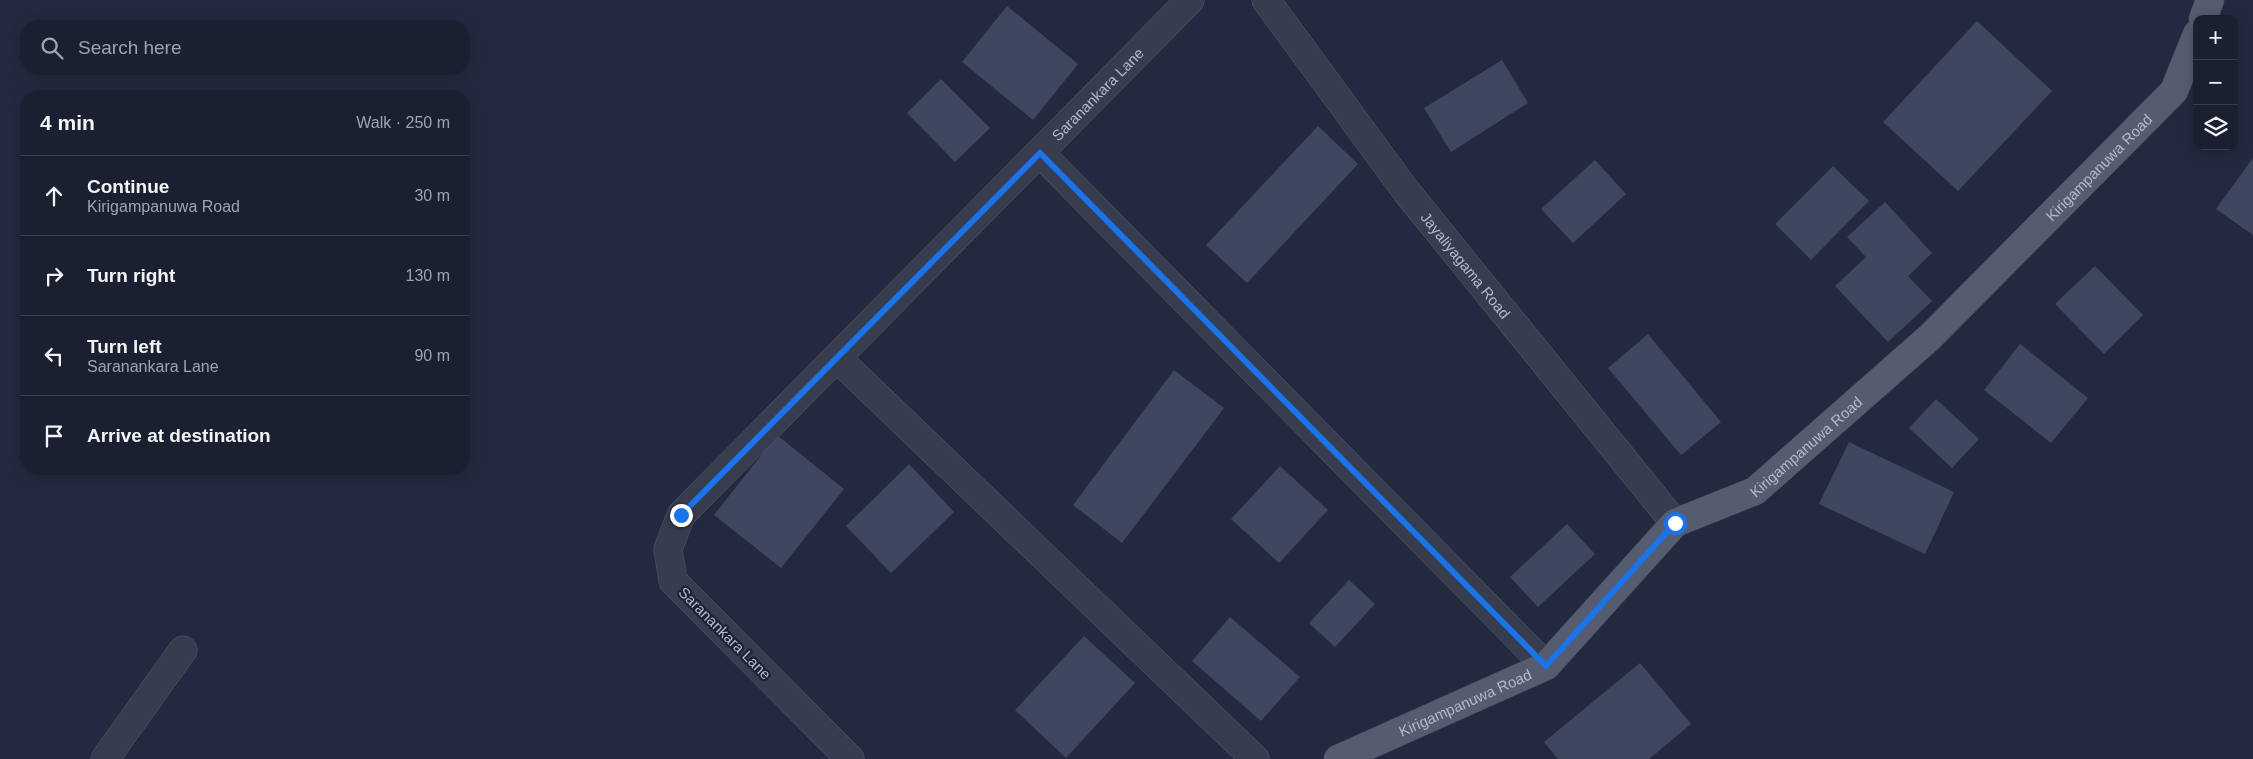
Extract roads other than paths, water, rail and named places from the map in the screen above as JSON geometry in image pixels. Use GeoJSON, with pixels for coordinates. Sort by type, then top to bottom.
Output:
{"type":"FeatureCollection","features":[{"type":"Feature","properties":{"kind":"main road"},"geometry":{"type":"LineString","coordinates":[[2204,15],[2210,0]]}},
{"type":"Feature","properties":{"kind":"main road","name":"Kirigampanuwa Road"},"geometry":{"type":"LineString","coordinates":[[1338,759],[1546,666],[1675,523],[1755,491],[1930,337],[2174,91],[2193,44]]}},
{"type":"Feature","properties":{"kind":"street","name":"Saranankara Lane"},"geometry":{"type":"LineString","coordinates":[[850,759],[673,581],[668,549],[681,515],[1190,0]]}},
{"type":"Feature","properties":{"kind":"street","name":"Jayaliyagama Road"},"geometry":{"type":"LineString","coordinates":[[1266,0],[1406,191],[1675,523]]}},
{"type":"Feature","properties":{"kind":"street"},"geometry":{"type":"LineString","coordinates":[[1040,153],[1546,666]]}},
{"type":"Feature","properties":{"kind":"street"},"geometry":{"type":"LineString","coordinates":[[836,358],[1255,759]]}},
{"type":"Feature","properties":{"kind":"street"},"geometry":{"type":"LineString","coordinates":[[105,759],[183,650]]}}]}
